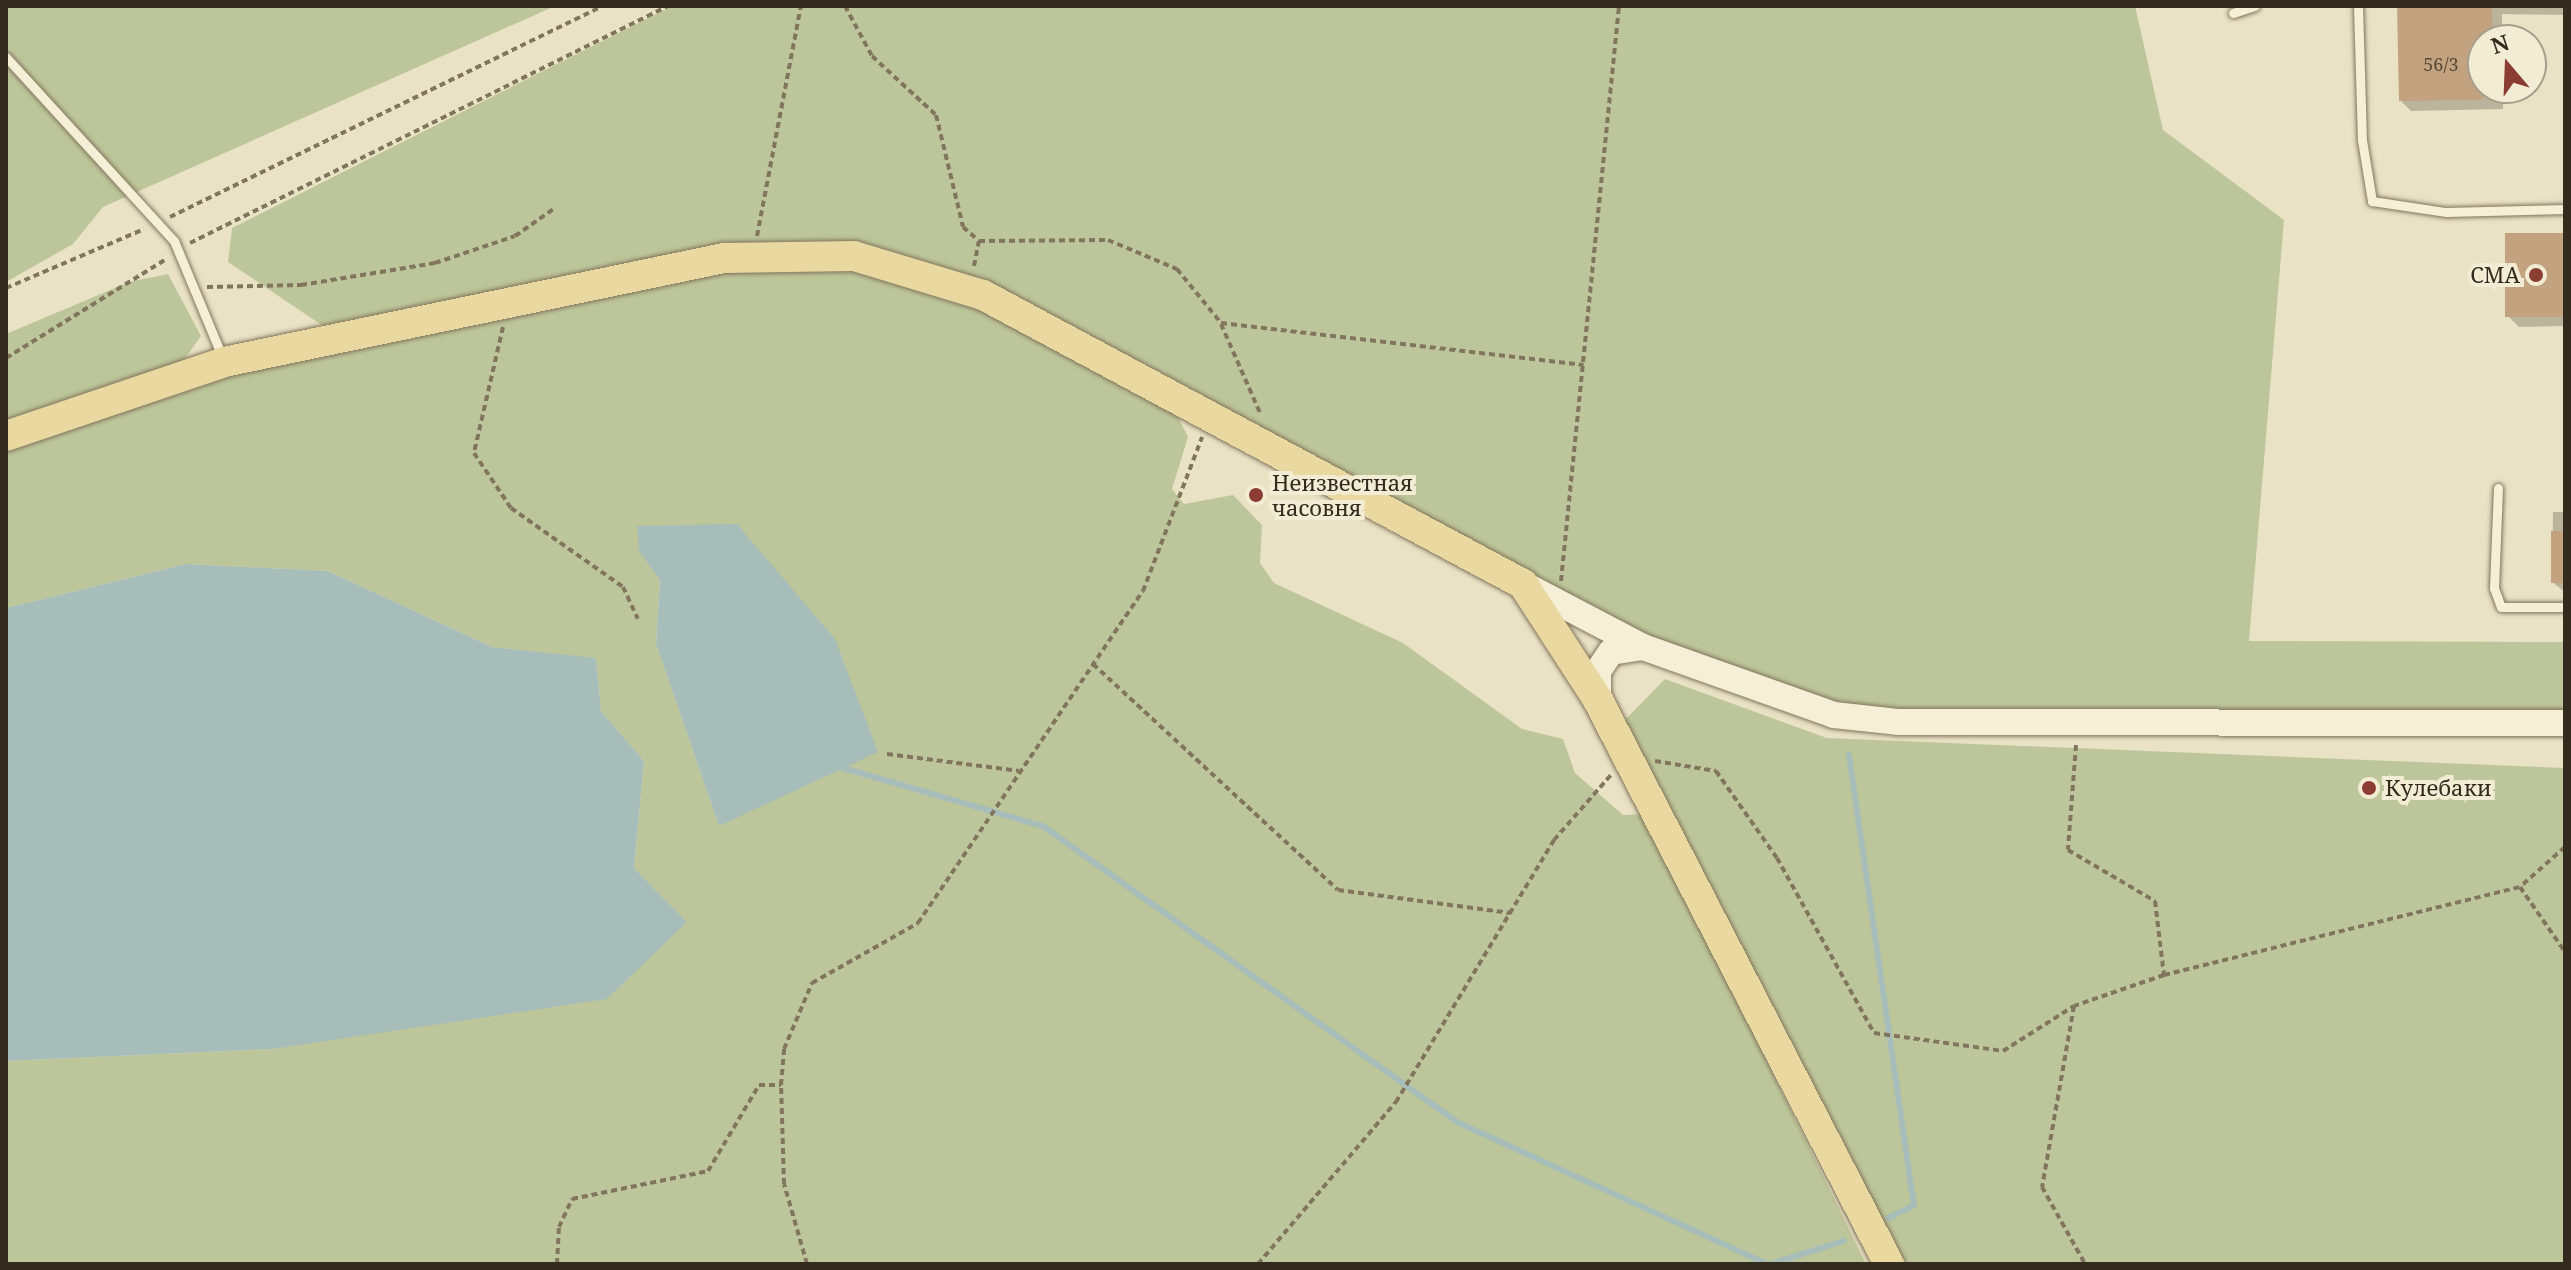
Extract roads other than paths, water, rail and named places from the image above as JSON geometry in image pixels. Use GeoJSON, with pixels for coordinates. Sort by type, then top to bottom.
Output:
{"type":"FeatureCollection","features":[{"type":"Feature","properties":{"kind":"main road"},"geometry":{"type":"LineString","coordinates":[[6,436],[224,362],[510,301],[756,254],[854,256],[928,273],[1210,416],[1643,647],[1834,715],[2077,722],[2565,723]]}},
{"type":"Feature","properties":{"kind":"main road"},"geometry":{"type":"LineString","coordinates":[[1523,584],[1598,700],[1889,1264]]}},
{"type":"Feature","properties":{"kind":"main road"},"geometry":{"type":"LineString","coordinates":[[1598,700],[1598,671],[1611,652],[1643,647]]}},
{"type":"Feature","properties":{"kind":"lane"},"geometry":{"type":"LineString","coordinates":[[2233,13],[2255,6]]}},
{"type":"Feature","properties":{"kind":"lane"},"geometry":{"type":"LineString","coordinates":[[2358,6],[2372,201],[2446,212],[2565,209]]}},
{"type":"Feature","properties":{"kind":"lane"},"geometry":{"type":"LineString","coordinates":[[6,57],[160,222],[180,250],[224,362]]}},
{"type":"Feature","properties":{"kind":"lane"},"geometry":{"type":"LineString","coordinates":[[2498,488],[2494,588],[2501,607],[2565,607]]}},
{"type":"Feature","properties":{"kind":"water"},"geometry":{"type":"Polygon","coordinates":[[[737,524],[835,639],[878,752],[719,826],[656,644],[660,580],[639,551],[637,526],[737,524]]]}},
{"type":"Feature","properties":{"kind":"water"},"geometry":{"type":"Polygon","coordinates":[[[186,564],[328,571],[492,647],[596,658],[601,711],[644,761],[634,868],[687,922],[607,999],[272,1049],[6,1061],[6,608],[186,564]]]}},
{"type":"Feature","properties":{"kind":"waterway"},"geometry":{"type":"LineString","coordinates":[[1849,755],[1914,1205],[1888,1218]]}},
{"type":"Feature","properties":{"kind":"waterway"},"geometry":{"type":"LineString","coordinates":[[843,768],[1043,826],[1457,1122],[1767,1264]]}},
{"type":"Feature","properties":{"kind":"waterway"},"geometry":{"type":"LineString","coordinates":[[1771,1264],[1843,1241]]}},
{"type":"Feature","properties":{"kind":"place","name":"CMA"},"geometry":{"type":"Point","coordinates":[2536,275]}},
{"type":"Feature","properties":{"kind":"place","name":"Неизвестная часовня"},"geometry":{"type":"Point","coordinates":[1256,495]}},
{"type":"Feature","properties":{"kind":"place","name":"Кулебаки"},"geometry":{"type":"Point","coordinates":[2369,788]}}]}
